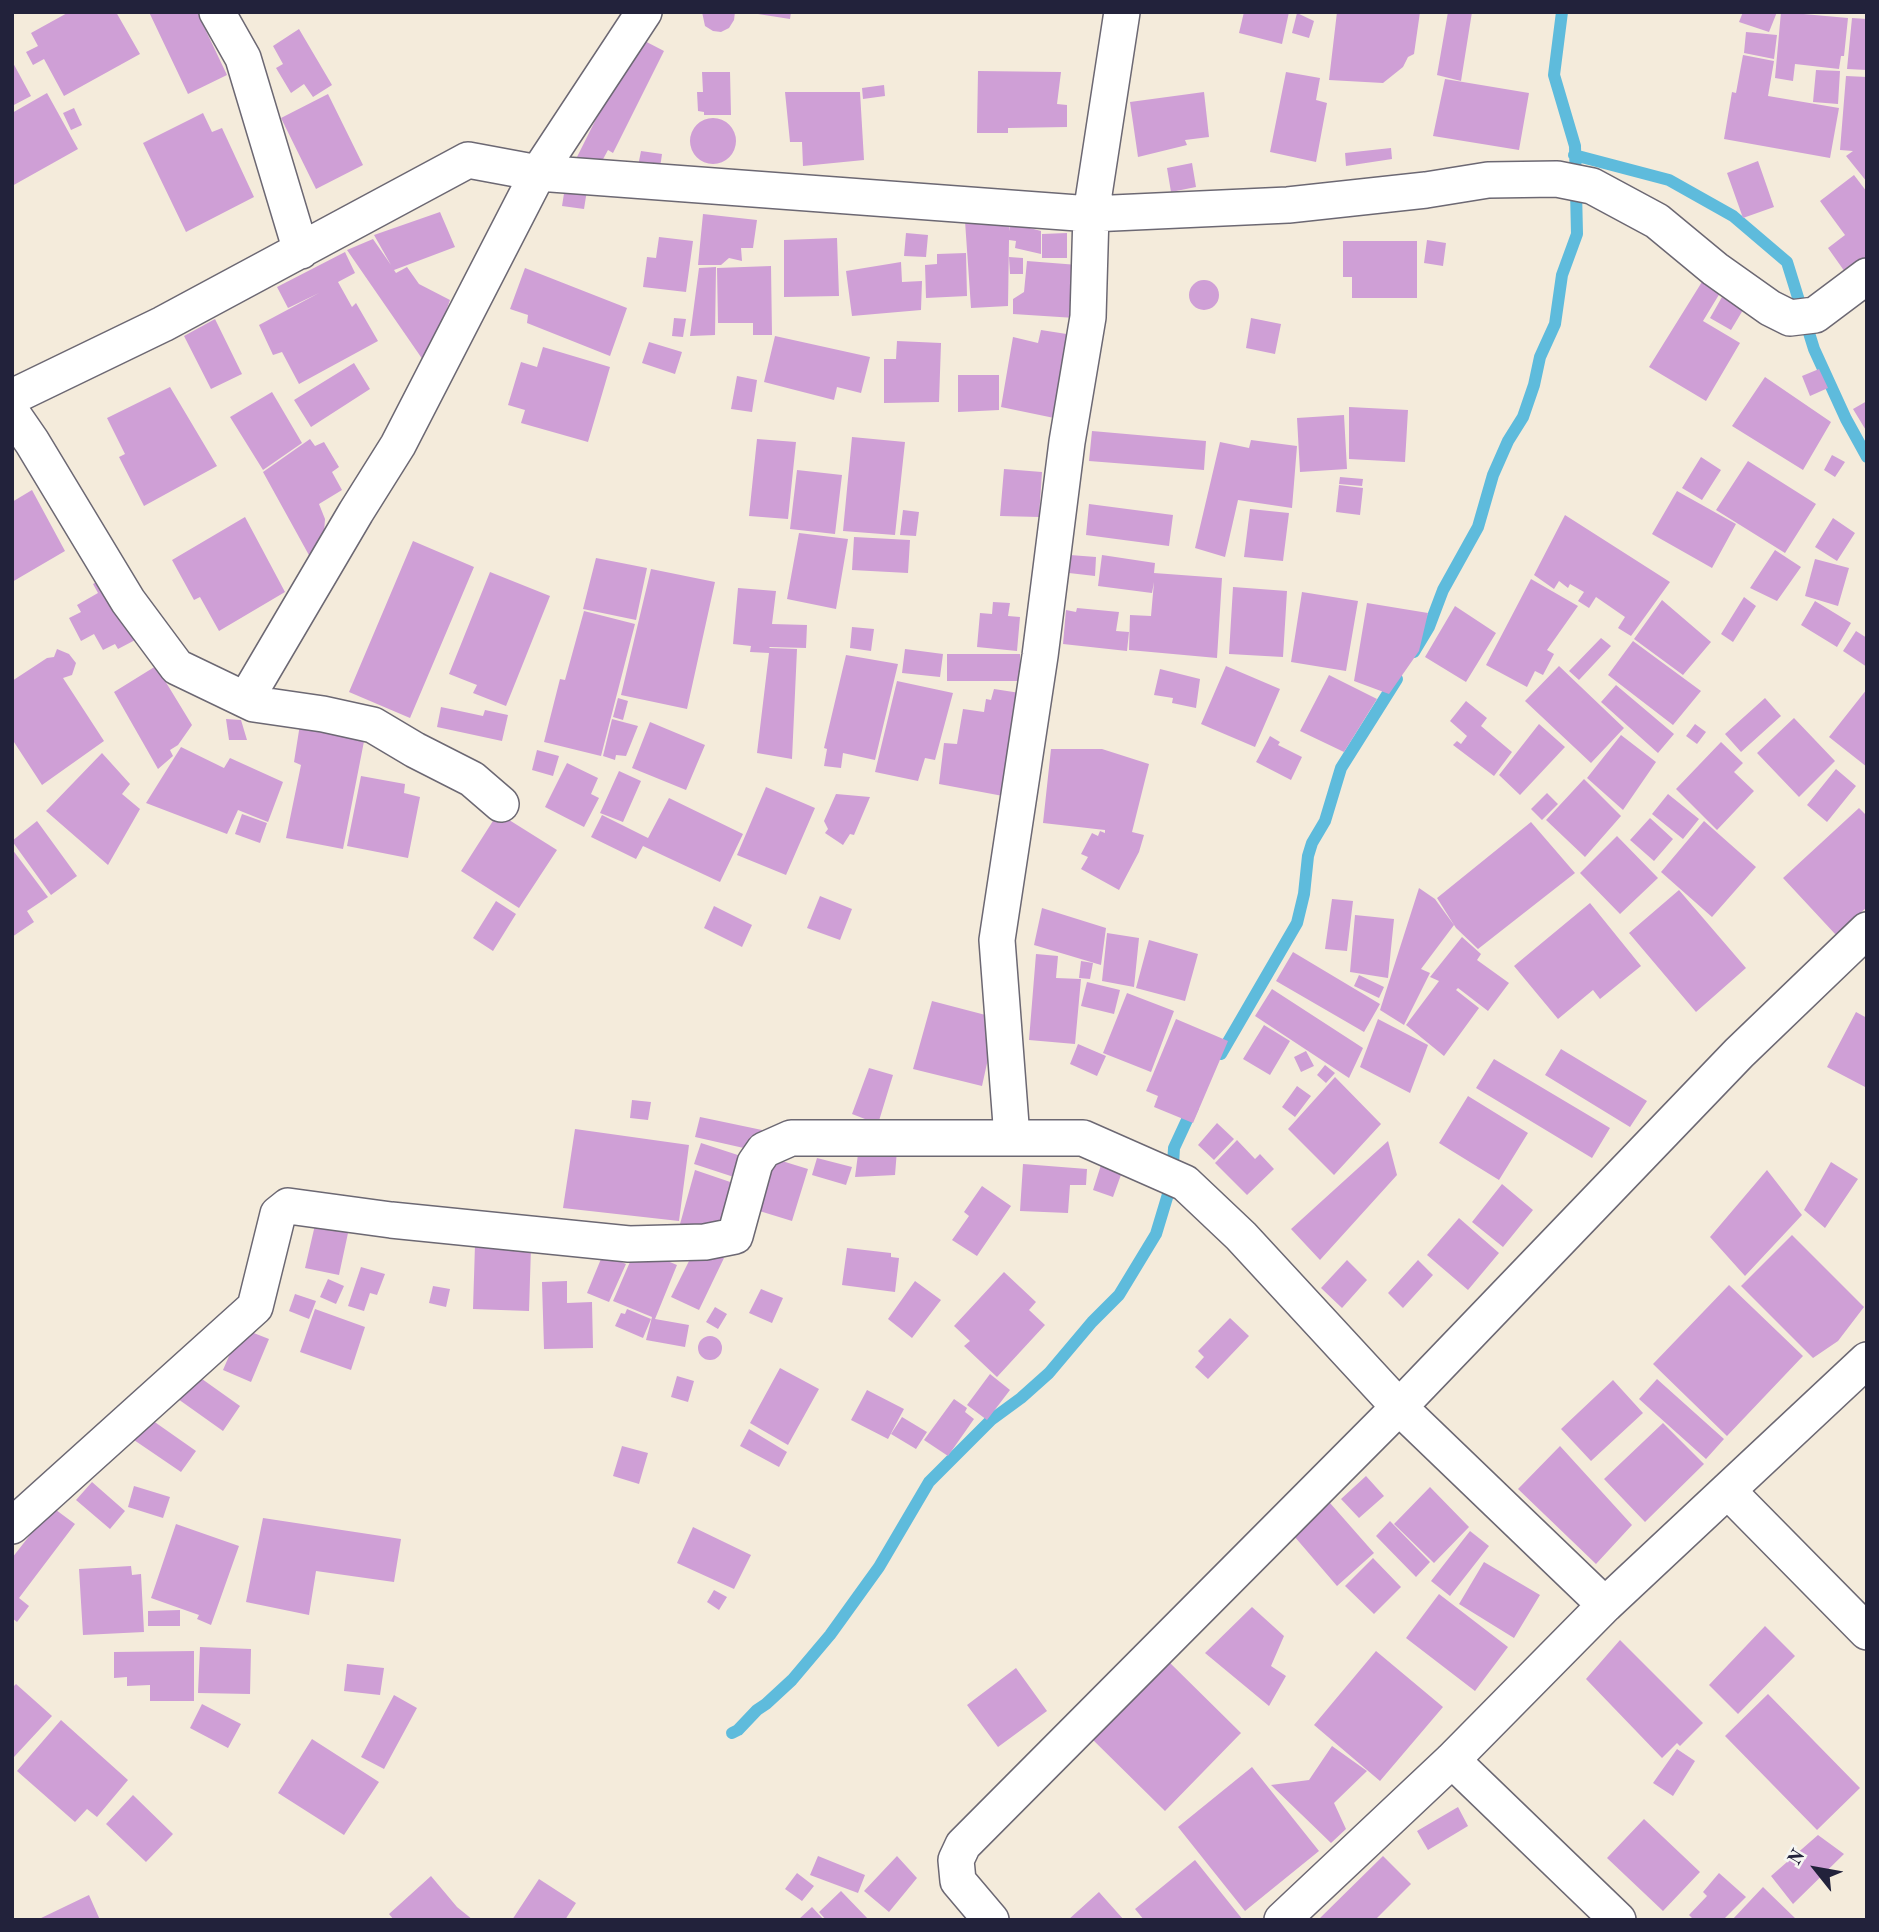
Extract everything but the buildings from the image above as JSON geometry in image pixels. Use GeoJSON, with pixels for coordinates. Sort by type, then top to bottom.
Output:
{"type":"FeatureCollection","features":[{"type":"Feature","properties":{"kind":"street"},"geometry":{"type":"LineString","coordinates":[[217,12],[243,58],[301,251]]}},
{"type":"Feature","properties":{"kind":"street"},"geometry":{"type":"LineString","coordinates":[[246,699],[398,445],[538,173],[644,12]]}},
{"type":"Feature","properties":{"kind":"street"},"geometry":{"type":"LineString","coordinates":[[1012,1138],[997,940],[1040,656],[1067,442],[1088,317],[1091,214],[1122,12]]}},
{"type":"Feature","properties":{"kind":"street"},"geometry":{"type":"LineString","coordinates":[[12,397],[163,324],[468,160],[538,173],[1091,214],[1288,205],[1426,190],[1488,180],[1558,179],[1592,186],[1657,221],[1715,269],[1770,308],[1803,316],[1867,276]]}},
{"type":"Feature","properties":{"kind":"street"},"geometry":{"type":"LineString","coordinates":[[12,413],[128,601],[177,667],[254,704],[323,714],[373,725],[472,779],[501,804]]}},
{"type":"Feature","properties":{"kind":"street"},"geometry":{"type":"LineString","coordinates":[[990,1920],[958,1881],[956,1860],[962,1845],[1399,1407],[1739,1053],[1862,943]]}},
{"type":"Feature","properties":{"kind":"street"},"geometry":{"type":"LineString","coordinates":[[12,1526],[255,1307],[278,1214],[288,1206],[391,1220],[629,1244],[705,1242],[735,1236],[755,1163],[764,1150],[791,1138],[1083,1138],[1173,1177],[1241,1236],[1399,1407],[1605,1605]]}},
{"type":"Feature","properties":{"kind":"street"},"geometry":{"type":"LineString","coordinates":[[1282,1920],[1452,1760],[1605,1605],[1867,1360]]}},
{"type":"Feature","properties":{"kind":"street"},"geometry":{"type":"LineString","coordinates":[[1728,1491],[1867,1632]]}},
{"type":"Feature","properties":{"kind":"street"},"geometry":{"type":"LineString","coordinates":[[1452,1760],[1618,1920]]}},
{"type":"Feature","properties":{"kind":"waterway"},"geometry":{"type":"LineString","coordinates":[[1414,652],[1429,627],[1443,590],[1478,527],[1493,475],[1508,441],[1523,417],[1540,357],[1555,324],[1562,275],[1577,234],[1575,146],[1554,75],[1562,12]]}},
{"type":"Feature","properties":{"kind":"waterway"},"geometry":{"type":"LineString","coordinates":[[1574,155],[1669,180],[1733,216],[1787,262],[1814,349],[1846,419],[1867,457]]}},
{"type":"Feature","properties":{"kind":"waterway"},"geometry":{"type":"LineString","coordinates":[[1221,1054],[1297,923],[1304,894],[1308,856],[1325,821],[1341,768],[1397,679]]}},
{"type":"Feature","properties":{"kind":"waterway"},"geometry":{"type":"LineString","coordinates":[[732,1733],[792,1680],[830,1635],[879,1567],[929,1482],[991,1420],[1049,1373],[1119,1295],[1156,1234],[1172,1181],[1174,1148],[1193,1107]]}}]}
